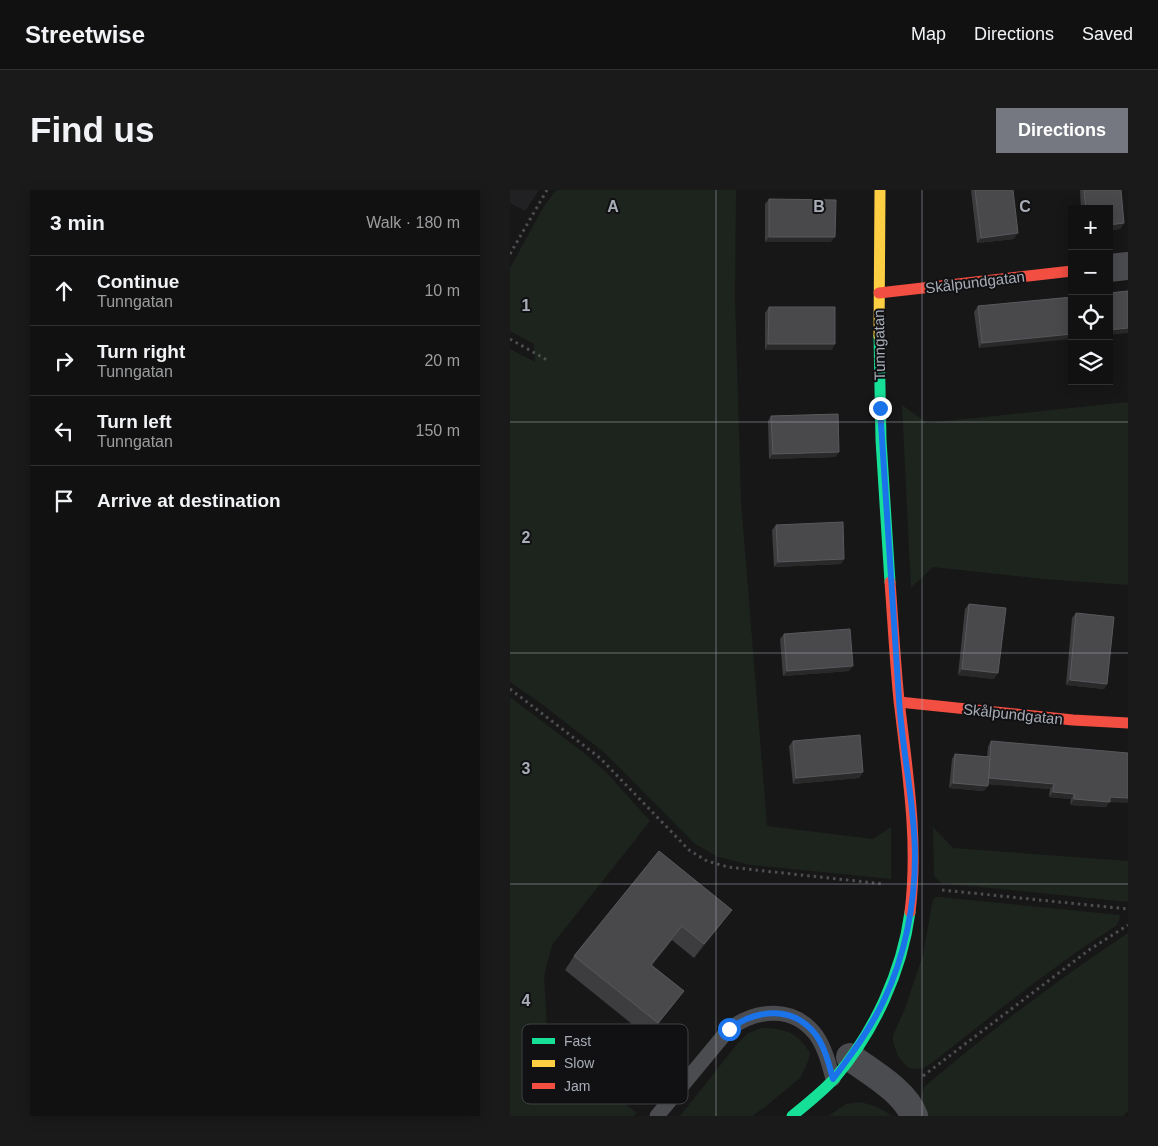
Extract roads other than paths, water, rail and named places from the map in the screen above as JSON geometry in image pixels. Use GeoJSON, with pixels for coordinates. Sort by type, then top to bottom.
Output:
{"type":"FeatureCollection","features":[{"type":"Feature","properties":{"kind":"street","name":"Tunngatan"},"geometry":{"type":"LineString","coordinates":[[792,1116],[833,1079],[869,1029],[898,966],[908,926],[913,888],[915,856],[899,702],[880,408],[880,190]]}},
{"type":"Feature","properties":{"kind":"street"},"geometry":{"type":"LineString","coordinates":[[1113,268],[1128,266]]}},
{"type":"Feature","properties":{"kind":"street","name":"Skålpundgatan"},"geometry":{"type":"LineString","coordinates":[[879,293],[1068,271]]}},
{"type":"Feature","properties":{"kind":"street","name":"Skålpundgatan"},"geometry":{"type":"LineString","coordinates":[[899,702],[1073,720],[1128,723]]}},
{"type":"Feature","properties":{"kind":"street"},"geometry":{"type":"LineString","coordinates":[[850,1057],[907,1105]]}},
{"type":"Feature","properties":{"kind":"lane"},"geometry":{"type":"LineString","coordinates":[[688,1079],[729,1029],[740,1021],[757,1015],[771,1013],[788,1015],[805,1024],[817,1036],[826,1053],[833,1079]]}},
{"type":"Feature","properties":{"kind":"lane"},"geometry":{"type":"LineString","coordinates":[[657,1116],[667,1104]]}}]}
